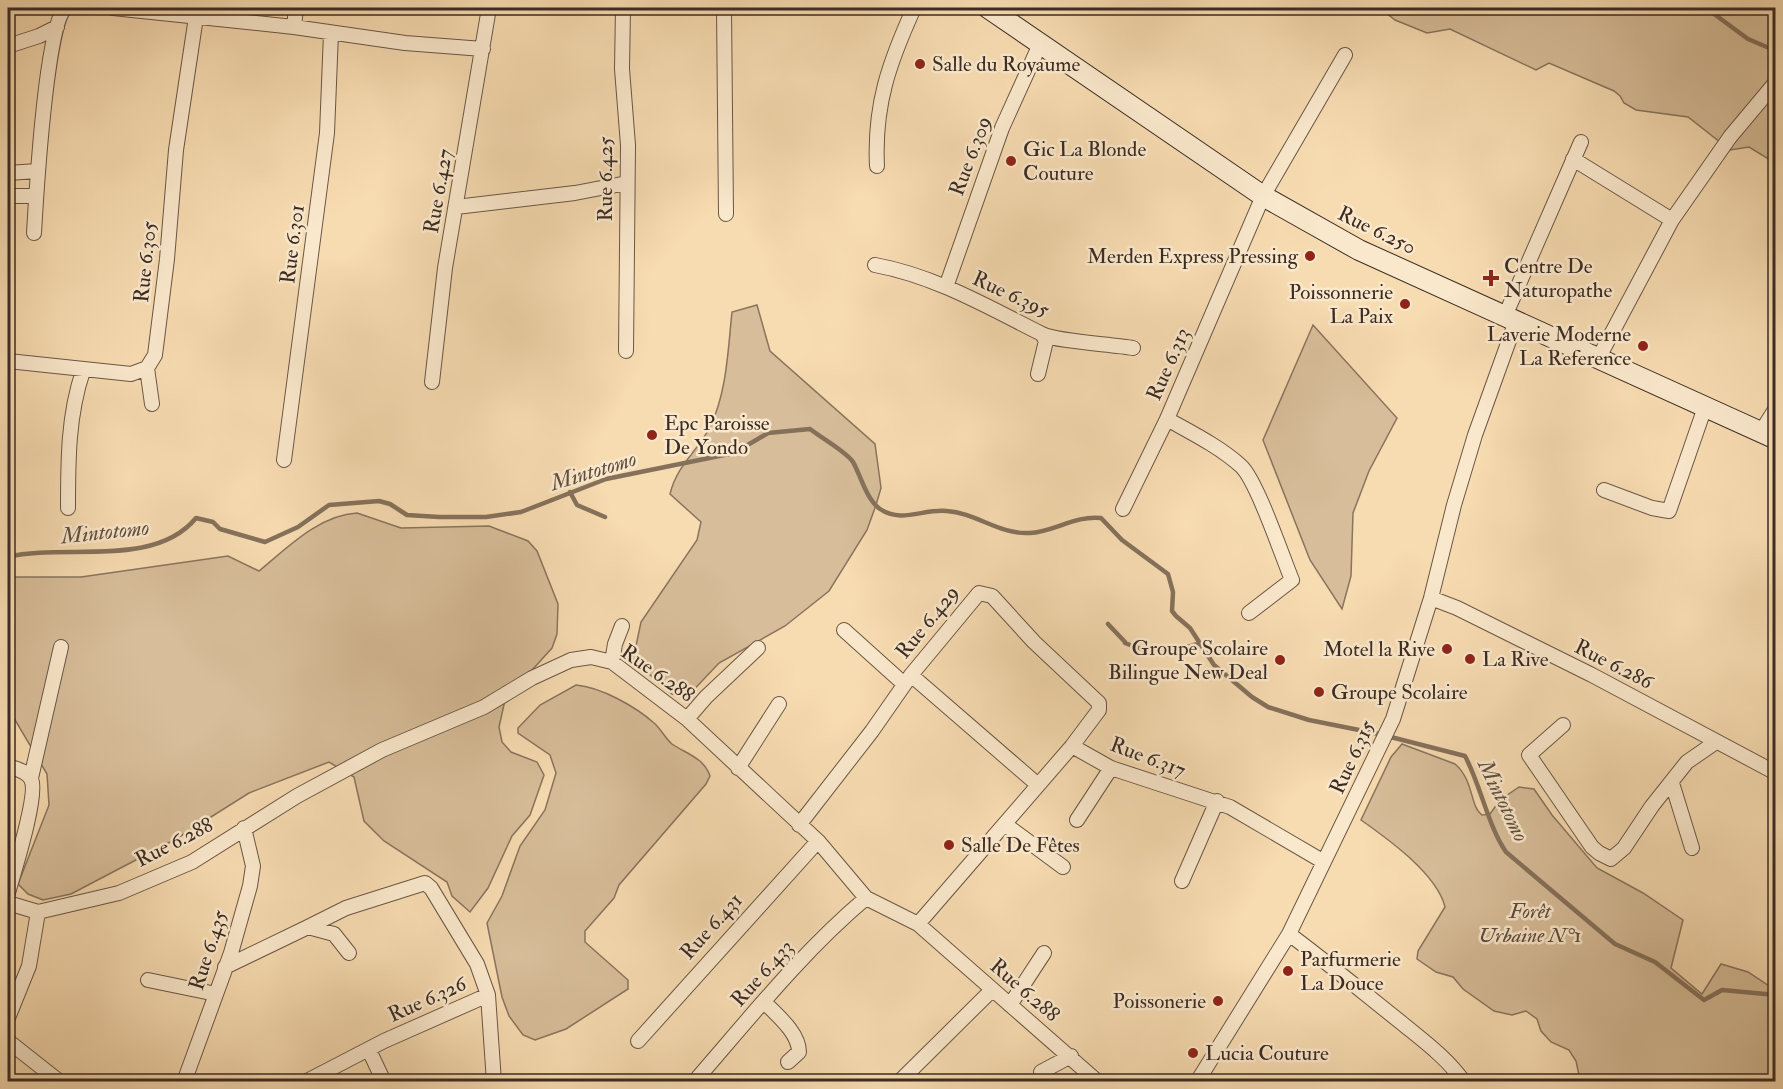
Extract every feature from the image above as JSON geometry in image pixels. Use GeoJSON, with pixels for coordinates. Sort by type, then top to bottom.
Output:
{"type":"FeatureCollection","features":[{"type":"Feature","properties":{"kind":"main road","name":"Rue 6.250"},"geometry":{"type":"LineString","coordinates":[[988,8],[1041,42],[1263,196],[1359,250],[1768,435]]}},
{"type":"Feature","properties":{"kind":"street"},"geometry":{"type":"LineString","coordinates":[[34,233],[37,171],[57,27],[65,8]]}},
{"type":"Feature","properties":{"kind":"street"},"geometry":{"type":"LineString","coordinates":[[113,8],[294,27],[405,43],[483,49]]}},
{"type":"Feature","properties":{"kind":"street"},"geometry":{"type":"LineString","coordinates":[[294,27],[296,8]]}},
{"type":"Feature","properties":{"kind":"street","name":"Rue 6.427"},"geometry":{"type":"LineString","coordinates":[[432,382],[445,268],[489,8]]}},
{"type":"Feature","properties":{"kind":"street","name":"Rue 6.425"},"geometry":{"type":"LineString","coordinates":[[623,8],[622,69],[628,145],[626,351]]}},
{"type":"Feature","properties":{"kind":"street"},"geometry":{"type":"LineString","coordinates":[[724,8],[726,214]]}},
{"type":"Feature","properties":{"kind":"street"},"geometry":{"type":"LineString","coordinates":[[877,166],[877,119],[886,75],[914,8]]}},
{"type":"Feature","properties":{"kind":"street","name":"Rue 6.305"},"geometry":{"type":"LineString","coordinates":[[147,368],[155,355],[161,318],[176,150],[196,17]]}},
{"type":"Feature","properties":{"kind":"street"},"geometry":{"type":"LineString","coordinates":[[8,46],[39,36],[57,27]]}},
{"type":"Feature","properties":{"kind":"street","name":"Rue 6.301"},"geometry":{"type":"LineString","coordinates":[[284,460],[327,133],[332,33]]}},
{"type":"Feature","properties":{"kind":"street","name":"Rue 6.309"},"geometry":{"type":"LineString","coordinates":[[946,287],[1002,128],[1041,42]]}},
{"type":"Feature","properties":{"kind":"street","name":"Rue 6.313"},"geometry":{"type":"LineString","coordinates":[[1249,614],[1292,580],[1260,501],[1244,468],[1167,419],[1263,196],[1345,55]]}},
{"type":"Feature","properties":{"kind":"street"},"geometry":{"type":"LineString","coordinates":[[1598,359],[1672,220],[1699,178],[1776,82]]}},
{"type":"Feature","properties":{"kind":"street","name":"Rue 6.315"},"geometry":{"type":"LineString","coordinates":[[1197,1082],[1289,934],[1393,719],[1431,598],[1460,485],[1510,319],[1581,142]]}},
{"type":"Feature","properties":{"kind":"street"},"geometry":{"type":"LineString","coordinates":[[1573,159],[1672,220]]}},
{"type":"Feature","properties":{"kind":"street"},"geometry":{"type":"LineString","coordinates":[[8,174],[37,171]]}},
{"type":"Feature","properties":{"kind":"street"},"geometry":{"type":"LineString","coordinates":[[456,207],[555,196],[627,183]]}},
{"type":"Feature","properties":{"kind":"street"},"geometry":{"type":"LineString","coordinates":[[8,196],[36,196]]}},
{"type":"Feature","properties":{"kind":"street","name":"Rue 6.395"},"geometry":{"type":"LineString","coordinates":[[875,265],[897,269],[946,287],[1042,334],[1133,348]]}},
{"type":"Feature","properties":{"kind":"street"},"geometry":{"type":"LineString","coordinates":[[1038,374],[1046,340],[1042,334]]}},
{"type":"Feature","properties":{"kind":"street"},"geometry":{"type":"LineString","coordinates":[[8,361],[83,371],[131,374],[147,368],[152,404]]}},
{"type":"Feature","properties":{"kind":"street"},"geometry":{"type":"LineString","coordinates":[[68,508],[68,456],[74,397],[83,371]]}},
{"type":"Feature","properties":{"kind":"street"},"geometry":{"type":"LineString","coordinates":[[1604,490],[1652,508],[1669,511],[1705,407]]}},
{"type":"Feature","properties":{"kind":"street"},"geometry":{"type":"LineString","coordinates":[[1768,435],[1776,408]]}},
{"type":"Feature","properties":{"kind":"street"},"geometry":{"type":"LineString","coordinates":[[1123,509],[1167,419]]}},
{"type":"Feature","properties":{"kind":"street","name":"Rue 6.429"},"geometry":{"type":"LineString","coordinates":[[799,825],[872,731],[908,680],[979,593],[992,596],[1034,642],[1099,703],[1099,710],[1072,746]]}},
{"type":"Feature","properties":{"kind":"street","name":"Rue 6.286"},"geometry":{"type":"LineString","coordinates":[[1431,598],[1497,627],[1774,770]]}},
{"type":"Feature","properties":{"kind":"street"},"geometry":{"type":"LineString","coordinates":[[612,662],[615,644],[622,626]]}},
{"type":"Feature","properties":{"kind":"street"},"geometry":{"type":"LineString","coordinates":[[843,630],[1038,785]]}},
{"type":"Feature","properties":{"kind":"street"},"geometry":{"type":"LineString","coordinates":[[8,893],[27,826],[33,785],[31,778],[61,647]]}},
{"type":"Feature","properties":{"kind":"street"},"geometry":{"type":"LineString","coordinates":[[687,719],[706,697],[758,648]]}},
{"type":"Feature","properties":{"kind":"street","name":"Rue 6.288"},"geometry":{"type":"LineString","coordinates":[[38,912],[118,893],[192,862],[297,796],[382,750],[484,707],[532,678],[571,660],[591,657],[612,662],[687,719],[818,842],[866,898],[918,924],[1098,1082]]}},
{"type":"Feature","properties":{"kind":"street"},"geometry":{"type":"LineString","coordinates":[[738,768],[779,704]]}},
{"type":"Feature","properties":{"kind":"street"},"geometry":{"type":"LineString","coordinates":[[1563,725],[1528,755],[1599,854],[1611,859],[1624,848],[1652,806],[1687,762],[1716,742]]}},
{"type":"Feature","properties":{"kind":"street"},"geometry":{"type":"LineString","coordinates":[[918,924],[1006,825],[1017,806],[1072,746]]}},
{"type":"Feature","properties":{"kind":"street","name":"Rue 6.317"},"geometry":{"type":"LineString","coordinates":[[1072,746],[1110,768],[1167,785],[1193,797],[1216,801],[1254,819],[1324,862]]}},
{"type":"Feature","properties":{"kind":"street"},"geometry":{"type":"LineString","coordinates":[[8,766],[31,778]]}},
{"type":"Feature","properties":{"kind":"street"},"geometry":{"type":"LineString","coordinates":[[1077,820],[1110,768]]}},
{"type":"Feature","properties":{"kind":"street"},"geometry":{"type":"LineString","coordinates":[[1672,783],[1692,848]]}},
{"type":"Feature","properties":{"kind":"street"},"geometry":{"type":"LineString","coordinates":[[1182,881],[1216,801]]}},
{"type":"Feature","properties":{"kind":"street"},"geometry":{"type":"LineString","coordinates":[[1006,825],[1063,867]]}},
{"type":"Feature","properties":{"kind":"street","name":"Rue 6.435"},"geometry":{"type":"LineString","coordinates":[[184,1082],[216,994],[250,886],[253,866],[244,828]]}},
{"type":"Feature","properties":{"kind":"street","name":"Rue 6.431"},"geometry":{"type":"LineString","coordinates":[[638,1041],[818,842]]}},
{"type":"Feature","properties":{"kind":"street"},"geometry":{"type":"LineString","coordinates":[[225,967],[346,908],[425,883],[477,964],[488,995]]}},
{"type":"Feature","properties":{"kind":"street","name":"Rue 6.433"},"geometry":{"type":"LineString","coordinates":[[694,1082],[836,923],[866,898]]}},
{"type":"Feature","properties":{"kind":"street"},"geometry":{"type":"LineString","coordinates":[[8,903],[38,912],[29,966],[8,1018]]}},
{"type":"Feature","properties":{"kind":"street"},"geometry":{"type":"LineString","coordinates":[[308,927],[334,934],[349,953]]}},
{"type":"Feature","properties":{"kind":"street"},"geometry":{"type":"LineString","coordinates":[[1289,934],[1343,974],[1433,1049],[1454,1067],[1464,1082]]}},
{"type":"Feature","properties":{"kind":"street"},"geometry":{"type":"LineString","coordinates":[[1010,1005],[1044,953]]}},
{"type":"Feature","properties":{"kind":"street"},"geometry":{"type":"LineString","coordinates":[[148,980],[216,994]]}},
{"type":"Feature","properties":{"kind":"street"},"geometry":{"type":"LineString","coordinates":[[899,1082],[992,990]]}},
{"type":"Feature","properties":{"kind":"street","name":"Rue 6.326"},"geometry":{"type":"LineString","coordinates":[[305,1082],[331,1075],[369,1050],[440,1015],[488,995],[494,1082]]}},
{"type":"Feature","properties":{"kind":"street"},"geometry":{"type":"LineString","coordinates":[[764,1002],[793,1034],[799,1045],[799,1052],[788,1062]]}},
{"type":"Feature","properties":{"kind":"street"},"geometry":{"type":"LineString","coordinates":[[8,1041],[60,1082]]}},
{"type":"Feature","properties":{"kind":"street"},"geometry":{"type":"LineString","coordinates":[[369,1050],[384,1082]]}},
{"type":"Feature","properties":{"kind":"street"},"geometry":{"type":"LineString","coordinates":[[1041,1072],[1071,1056]]}},
{"type":"Feature","properties":{"kind":"green space"},"geometry":{"type":"Polygon","coordinates":[[[1380,8],[1775,8],[1775,163],[1749,147],[1730,150],[1688,117],[1636,110],[1624,103],[1614,91],[1549,63],[1536,70],[1450,29],[1427,33],[1395,20],[1380,8]]]}},
{"type":"Feature","properties":{"kind":"green space"},"geometry":{"type":"Polygon","coordinates":[[[757,305],[770,351],[875,444],[881,488],[867,530],[829,591],[785,626],[719,663],[686,698],[672,694],[633,660],[641,622],[697,540],[701,522],[670,494],[677,475],[705,436],[716,414],[726,370],[732,312],[757,305]]]}},
{"type":"Feature","properties":{"kind":"green space"},"geometry":{"type":"Polygon","coordinates":[[[1313,325],[1397,418],[1369,471],[1353,513],[1351,576],[1342,609],[1310,560],[1263,440],[1313,325]]]}},
{"type":"Feature","properties":{"kind":"green space"},"geometry":{"type":"Polygon","coordinates":[[[357,513],[401,528],[489,526],[528,541],[537,551],[558,604],[557,634],[552,648],[505,700],[499,727],[502,742],[511,752],[537,762],[544,775],[530,815],[512,836],[488,888],[470,912],[452,896],[447,882],[384,841],[364,821],[354,777],[329,762],[249,793],[176,839],[71,894],[43,900],[28,894],[18,884],[49,805],[47,774],[8,708],[8,577],[81,577],[228,556],[259,571],[292,543],[317,526],[343,515],[357,513]]]}},
{"type":"Feature","properties":{"kind":"green space"},"geometry":{"type":"Polygon","coordinates":[[[576,685],[607,694],[647,717],[672,744],[704,765],[710,776],[706,784],[619,885],[614,898],[585,931],[585,942],[628,980],[628,989],[566,1029],[535,1040],[523,1035],[509,1016],[502,997],[487,923],[502,896],[520,846],[545,810],[556,773],[550,755],[518,733],[518,728],[540,705],[576,685]]]}},
{"type":"Feature","properties":{"kind":"green space","name":"Forêt Urbaine N°1"},"geometry":{"type":"Polygon","coordinates":[[[1402,744],[1455,764],[1466,778],[1475,806],[1482,815],[1490,814],[1500,800],[1519,787],[1534,789],[1552,815],[1597,868],[1643,893],[1683,920],[1671,968],[1702,994],[1721,964],[1748,972],[1775,990],[1775,1081],[1574,1081],[1579,1075],[1576,1061],[1569,1050],[1551,1042],[1541,1031],[1537,1019],[1526,1011],[1512,1015],[1494,1011],[1463,989],[1453,977],[1436,972],[1417,959],[1418,951],[1445,907],[1432,882],[1422,870],[1361,820],[1391,757],[1402,744]]]}},
{"type":"Feature","properties":{"kind":"waterway"},"geometry":{"type":"LineString","coordinates":[[1706,8],[1748,39],[1776,51]]}},
{"type":"Feature","properties":{"kind":"waterway","name":"Mintotomo"},"geometry":{"type":"LineString","coordinates":[[8,557],[30,553],[133,549],[157,544],[178,534],[196,518],[213,522],[220,529],[265,542],[298,527],[329,505],[379,501],[390,504],[407,515],[439,517],[486,517],[521,512],[606,479],[734,453],[768,433],[810,429],[850,458],[875,505],[888,513],[905,515],[947,511],[1019,533],[1039,532],[1074,521],[1101,518],[1122,540],[1168,574],[1173,592],[1172,611],[1190,628],[1214,665],[1252,697],[1268,707],[1309,720],[1379,734],[1465,756],[1494,830],[1506,852],[1615,944],[1655,962],[1704,1000],[1722,990],[1776,995]]}},
{"type":"Feature","properties":{"kind":"waterway"},"geometry":{"type":"LineString","coordinates":[[570,492],[577,505],[605,517]]}},
{"type":"Feature","properties":{"kind":"waterway"},"geometry":{"type":"LineString","coordinates":[[1108,624],[1125,642]]}},
{"type":"Feature","properties":{"kind":"waterway"},"geometry":{"type":"LineString","coordinates":[[1125,643],[1154,652],[1177,650],[1198,644]]}},
{"type":"Feature","properties":{"kind":"place","name":"Salle du Royaume"},"geometry":{"type":"Point","coordinates":[920,64]}},
{"type":"Feature","properties":{"kind":"place","name":"Gic La Blonde Couture"},"geometry":{"type":"Point","coordinates":[1011,161]}},
{"type":"Feature","properties":{"kind":"place","name":"Merden Express Pressing"},"geometry":{"type":"Point","coordinates":[1310,256]}},
{"type":"Feature","properties":{"kind":"place","name":"Centre De Naturopathe"},"geometry":{"type":"Point","coordinates":[1491,278]}},
{"type":"Feature","properties":{"kind":"place","name":"Poissonnerie La Paix"},"geometry":{"type":"Point","coordinates":[1405,304]}},
{"type":"Feature","properties":{"kind":"place","name":"Laverie Moderne La Reference"},"geometry":{"type":"Point","coordinates":[1643,346]}},
{"type":"Feature","properties":{"kind":"place","name":"Epc Paroisse De Yondo"},"geometry":{"type":"Point","coordinates":[652,435]}},
{"type":"Feature","properties":{"kind":"place","name":"Motel la Rive"},"geometry":{"type":"Point","coordinates":[1447,649]}},
{"type":"Feature","properties":{"kind":"place","name":"La Rive"},"geometry":{"type":"Point","coordinates":[1470,659]}},
{"type":"Feature","properties":{"kind":"place","name":"Groupe Scolaire Bilingue New Deal"},"geometry":{"type":"Point","coordinates":[1280,660]}},
{"type":"Feature","properties":{"kind":"place","name":"Groupe Scolaire"},"geometry":{"type":"Point","coordinates":[1319,692]}},
{"type":"Feature","properties":{"kind":"place","name":"Salle De Fêtes"},"geometry":{"type":"Point","coordinates":[949,845]}},
{"type":"Feature","properties":{"kind":"place","name":"Parfurmerie La Douce"},"geometry":{"type":"Point","coordinates":[1288,971]}},
{"type":"Feature","properties":{"kind":"place","name":"Poissonerie"},"geometry":{"type":"Point","coordinates":[1218,1001]}},
{"type":"Feature","properties":{"kind":"place","name":"Lucia Couture"},"geometry":{"type":"Point","coordinates":[1193,1053]}}]}
